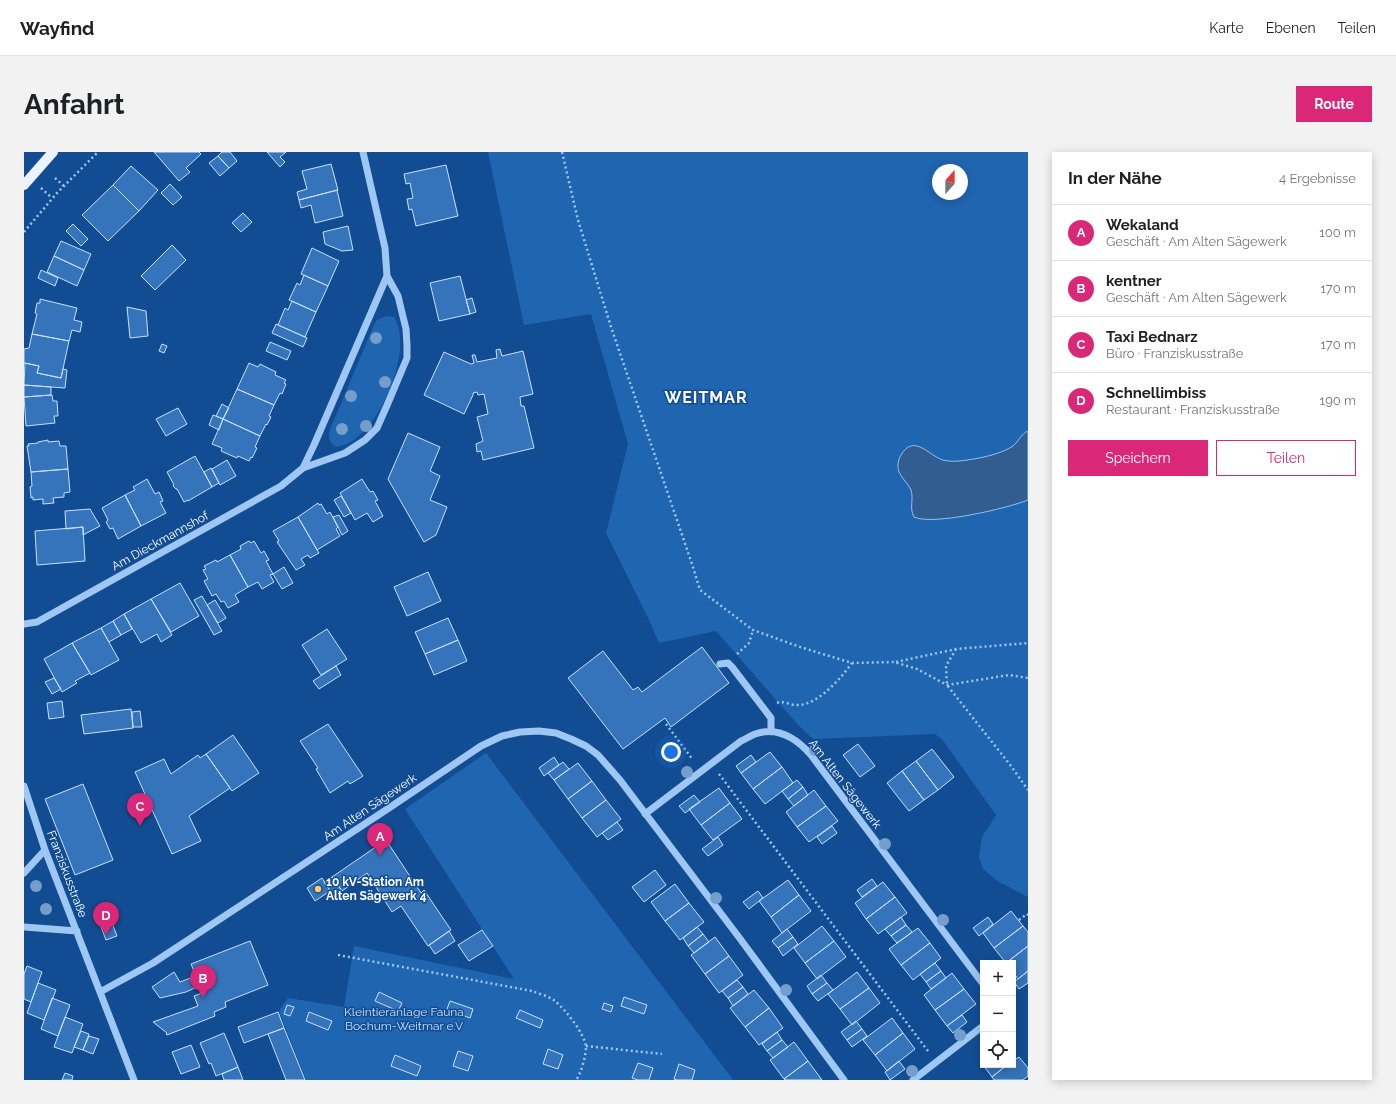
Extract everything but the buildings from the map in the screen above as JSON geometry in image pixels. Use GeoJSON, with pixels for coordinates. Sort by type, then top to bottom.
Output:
{"type":"FeatureCollection","features":[{"type":"Feature","properties":{"kind":"main road"},"geometry":{"type":"LineString","coordinates":[[24,185],[54,152]]}},
{"type":"Feature","properties":{"kind":"street","name":"Am Dieckmannshof"},"geometry":{"type":"LineString","coordinates":[[24,624],[37,622],[281,486],[303,468],[345,453],[365,440],[377,428],[407,358],[408,345],[406,329],[398,296],[387,276],[385,248],[363,152]]}},
{"type":"Feature","properties":{"kind":"street","name":"Am Dieckmannshof"},"geometry":{"type":"LineString","coordinates":[[303,468],[387,276]]}},
{"type":"Feature","properties":{"kind":"street"},"geometry":{"type":"LineString","coordinates":[[720,664],[728,663],[732,667],[765,710],[771,718],[771,732]]}},
{"type":"Feature","properties":{"kind":"street","name":"Am Alten Sägewerk"},"geometry":{"type":"LineString","coordinates":[[100,992],[153,963],[481,746],[502,736],[539,730],[556,733],[586,746],[598,755],[620,780],[741,940],[844,1080]]}},
{"type":"Feature","properties":{"kind":"street","name":"Am Alten Sägewerk"},"geometry":{"type":"LineString","coordinates":[[645,814],[741,741],[756,733],[779,732],[788,736],[801,744],[811,755],[980,980]]}},
{"type":"Feature","properties":{"kind":"street","name":"Franziskusstraße"},"geometry":{"type":"LineString","coordinates":[[24,786],[45,850],[134,1080]]}},
{"type":"Feature","properties":{"kind":"street"},"geometry":{"type":"LineString","coordinates":[[24,873],[45,850]]}},
{"type":"Feature","properties":{"kind":"street"},"geometry":{"type":"LineString","coordinates":[[24,926],[77,931]]}},
{"type":"Feature","properties":{"kind":"street"},"geometry":{"type":"LineString","coordinates":[[913,1080],[980,1028]]}},
{"type":"Feature","properties":{"kind":"path"},"geometry":{"type":"LineString","coordinates":[[24,232],[52,198],[98,152]]}},
{"type":"Feature","properties":{"kind":"path"},"geometry":{"type":"LineString","coordinates":[[562,152],[578,220],[611,327],[690,556],[700,590],[753,630],[852,664],[894,662],[956,649],[1028,643]]}},
{"type":"Feature","properties":{"kind":"path"},"geometry":{"type":"LineString","coordinates":[[55,178],[64,186]]}},
{"type":"Feature","properties":{"kind":"path"},"geometry":{"type":"LineString","coordinates":[[44,191],[52,198]]}},
{"type":"Feature","properties":{"kind":"path"},"geometry":{"type":"LineString","coordinates":[[728,663],[749,643],[753,630]]}},
{"type":"Feature","properties":{"kind":"path"},"geometry":{"type":"LineString","coordinates":[[947,685],[946,666],[956,649]]}},
{"type":"Feature","properties":{"kind":"path"},"geometry":{"type":"LineString","coordinates":[[894,662],[917,669],[947,685],[1028,790]]}},
{"type":"Feature","properties":{"kind":"path"},"geometry":{"type":"LineString","coordinates":[[765,710],[781,702],[798,706],[807,704],[830,689],[852,664]]}},
{"type":"Feature","properties":{"kind":"path"},"geometry":{"type":"LineString","coordinates":[[947,685],[1009,675],[1028,678]]}},
{"type":"Feature","properties":{"kind":"path"},"geometry":{"type":"LineString","coordinates":[[666,724],[702,771]]}},
{"type":"Feature","properties":{"kind":"path"},"geometry":{"type":"LineString","coordinates":[[711,764],[937,1062]]}},
{"type":"Feature","properties":{"kind":"path"},"geometry":{"type":"LineString","coordinates":[[1019,920],[1027,914],[1028,916]]}},
{"type":"Feature","properties":{"kind":"path"},"geometry":{"type":"LineString","coordinates":[[338,955],[532,991],[554,1000],[568,1014],[580,1031],[586,1046],[583,1063],[576,1080]]}},
{"type":"Feature","properties":{"kind":"path"},"geometry":{"type":"LineString","coordinates":[[586,1046],[662,1054]]}},
{"type":"Feature","properties":{"kind":"green space"},"geometry":{"type":"Polygon","coordinates":[[[488,152],[1028,152],[1028,897],[999,882],[983,869],[979,857],[982,837],[996,815],[942,739],[935,734],[813,739],[799,726],[716,631],[659,643],[606,533],[628,444],[591,314],[524,325],[488,152]]]}},
{"type":"Feature","properties":{"kind":"green space"},"geometry":{"type":"Polygon","coordinates":[[[387,316],[394,317],[399,332],[400,350],[396,371],[388,393],[378,413],[365,430],[351,442],[336,447],[330,441],[329,432],[374,325],[377,320],[387,316]]]}},
{"type":"Feature","properties":{"kind":"green space","name":"Kleintieranlage Fauna Bochum-Weitmar e.V"},"geometry":{"type":"Polygon","coordinates":[[[486,753],[733,1080],[306,1080],[279,1011],[288,998],[344,1007],[354,946],[514,979],[405,809],[486,753]]]}},
{"type":"Feature","properties":{"kind":"shaded area"},"geometry":{"type":"Polygon","coordinates":[[[1028,431],[1028,500],[988,511],[953,518],[924,519],[914,517],[912,510],[911,490],[900,474],[898,468],[900,457],[906,449],[911,446],[916,446],[943,460],[965,460],[997,454],[1013,446],[1028,431]]]}},
{"type":"Feature","properties":{"kind":"place","name":"Taxi Bednarz"},"geometry":{"type":"Point","coordinates":[140,826]}},
{"type":"Feature","properties":{"kind":"place","name":"Wekaland"},"geometry":{"type":"Point","coordinates":[380,856]}},
{"type":"Feature","properties":{"kind":"place","name":"10 kV-Station Am Alten Sägewerk 4"},"geometry":{"type":"Point","coordinates":[318,889]}},
{"type":"Feature","properties":{"kind":"place","name":"Schnellimbiss"},"geometry":{"type":"Point","coordinates":[106,935]}},
{"type":"Feature","properties":{"kind":"place","name":"kentner"},"geometry":{"type":"Point","coordinates":[203,998]}},
{"type":"Feature","properties":{"kind":"district","name":"WEITMAR"},"geometry":{"type":"Point","coordinates":[706,397]}}]}
